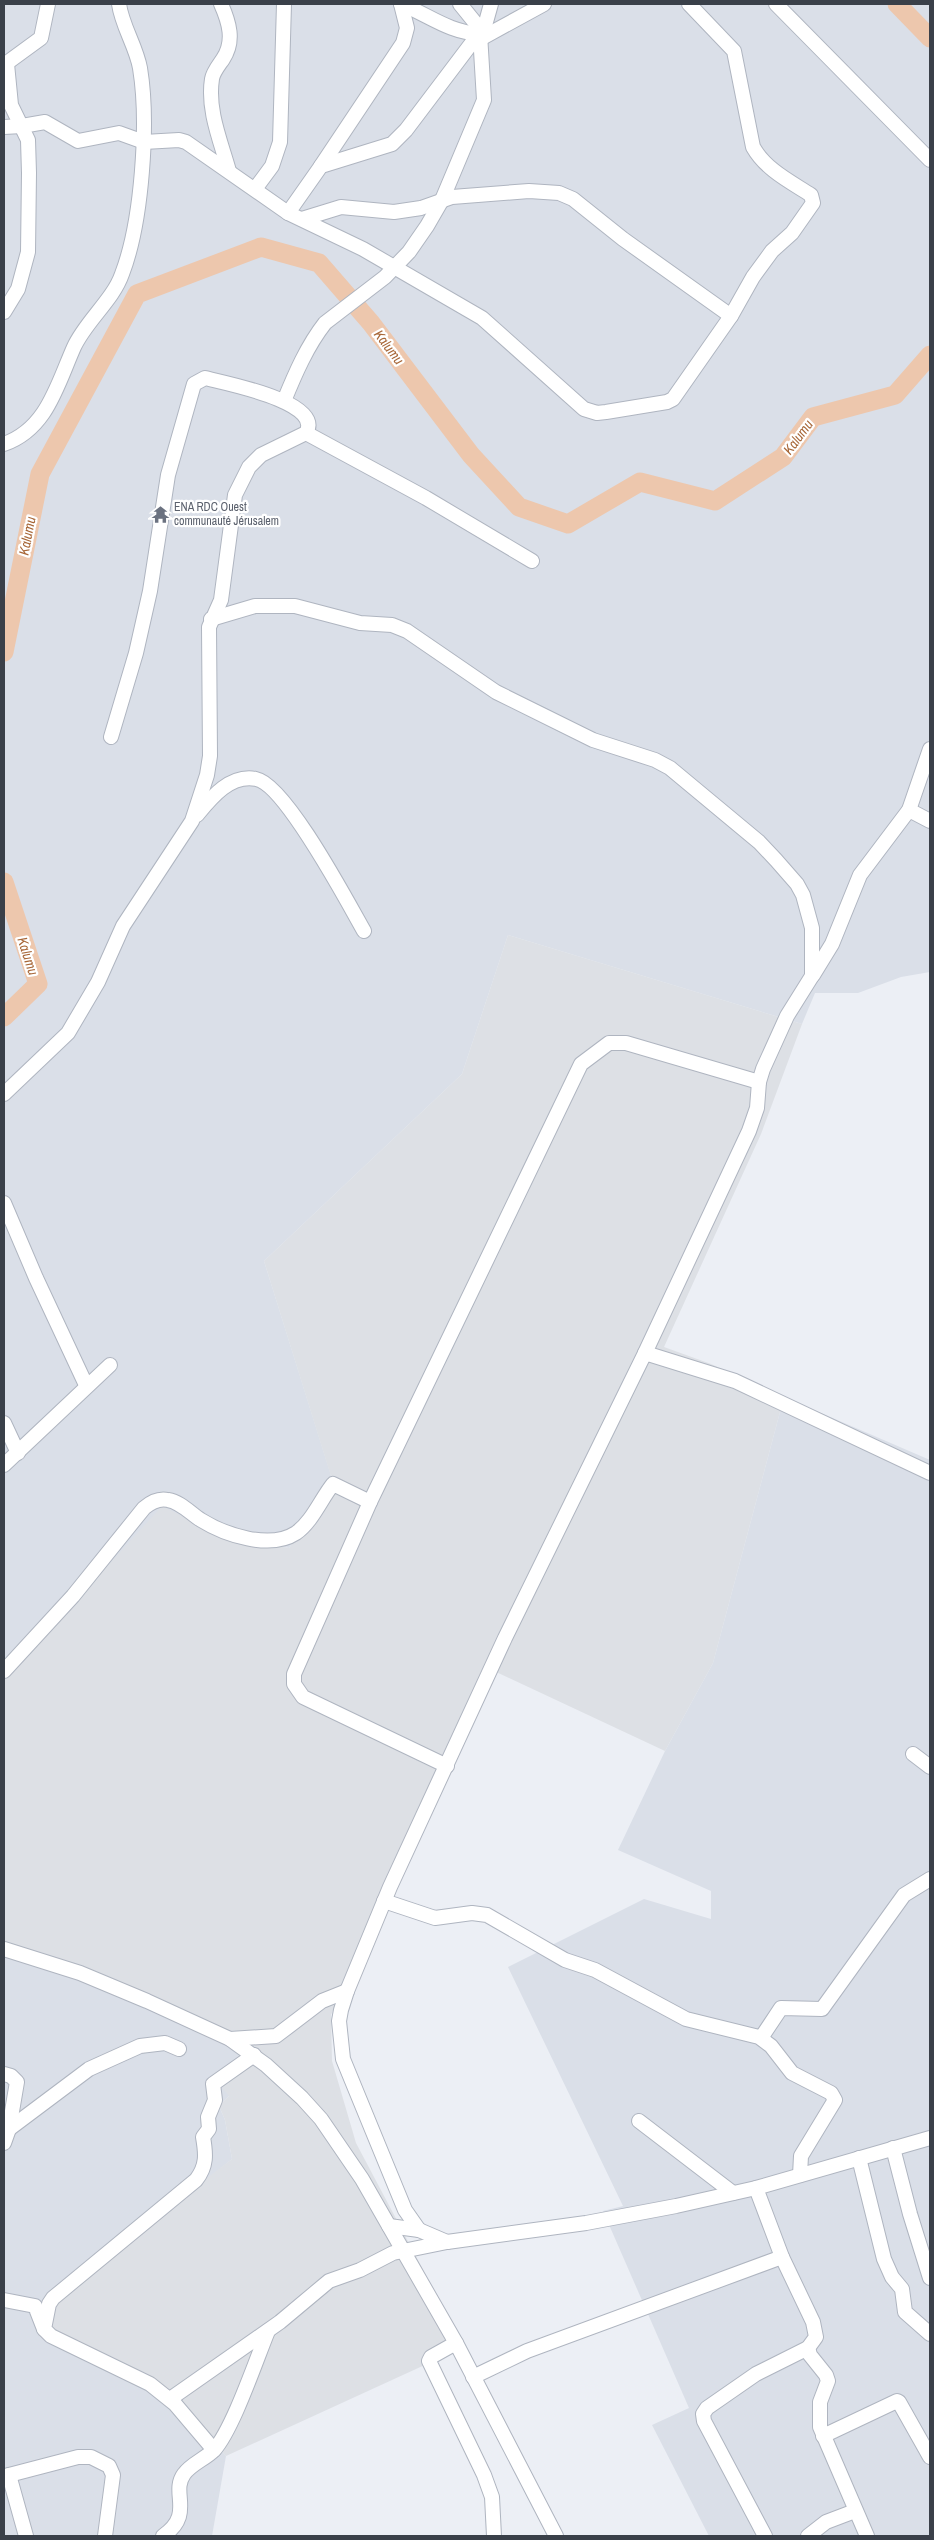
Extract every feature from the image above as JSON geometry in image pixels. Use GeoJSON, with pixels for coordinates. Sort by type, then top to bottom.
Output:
{"type":"FeatureCollection","features":[{"type":"Feature","properties":{"kind":"street"},"geometry":{"type":"LineString","coordinates":[[4,312],[18,289],[28,252],[28,140],[12,105],[5,65],[41,38],[48,4]]}},
{"type":"Feature","properties":{"kind":"street"},"geometry":{"type":"LineString","coordinates":[[4,444],[17,439],[40,420],[80,335],[120,279],[135,220],[144,142],[139,66],[118,4]]}},
{"type":"Feature","properties":{"kind":"street"},"geometry":{"type":"LineString","coordinates":[[221,4],[228,19],[230,43],[213,74],[212,97],[215,122],[229,171]]}},
{"type":"Feature","properties":{"kind":"street"},"geometry":{"type":"LineString","coordinates":[[255,189],[272,166],[280,142],[284,4]]}},
{"type":"Feature","properties":{"kind":"street"},"geometry":{"type":"LineString","coordinates":[[288,213],[403,43],[407,28],[401,4]]}},
{"type":"Feature","properties":{"kind":"street"},"geometry":{"type":"LineString","coordinates":[[401,4],[426,15],[449,29],[480,36]]}},
{"type":"Feature","properties":{"kind":"street"},"geometry":{"type":"LineString","coordinates":[[284,401],[295,375],[325,322],[370,290],[409,252],[442,200],[484,100],[480,36],[477,26],[460,4]]}},
{"type":"Feature","properties":{"kind":"street"},"geometry":{"type":"LineString","coordinates":[[480,36],[491,4]]}},
{"type":"Feature","properties":{"kind":"street"},"geometry":{"type":"LineString","coordinates":[[321,166],[392,144],[406,130],[462,54],[480,36],[529,14],[544,4]]}},
{"type":"Feature","properties":{"kind":"street"},"geometry":{"type":"LineString","coordinates":[[4,126],[22,126],[38,122],[49,123],[78,141],[119,133],[144,142],[179,140],[186,142],[288,213],[395,266],[488,322],[579,406],[597,413],[670,401],[731,316],[753,277],[772,252],[792,233],[814,199],[767,166],[758,156],[753,148],[734,51],[688,4]]}},
{"type":"Feature","properties":{"kind":"street"},"geometry":{"type":"LineString","coordinates":[[776,4],[930,160]]}},
{"type":"Feature","properties":{"kind":"street"},"geometry":{"type":"LineString","coordinates":[[302,219],[341,207],[394,212],[421,208],[442,200],[529,191],[568,196],[662,268],[731,316]]}},
{"type":"Feature","properties":{"kind":"street"},"geometry":{"type":"LineString","coordinates":[[111,737],[136,653],[150,591],[168,474],[194,384],[205,378],[284,401],[299,409],[307,418],[309,425],[306,433],[261,455],[249,467],[234,495],[229,522],[221,600],[209,627],[210,756],[207,775],[192,821]]}},
{"type":"Feature","properties":{"kind":"street"},"geometry":{"type":"LineString","coordinates":[[306,433],[426,498],[532,561]]}},
{"type":"Feature","properties":{"kind":"street"},"geometry":{"type":"LineString","coordinates":[[211,619],[256,606],[285,605],[322,611],[360,623],[399,627],[496,692],[593,740],[655,760],[670,768],[759,842],[797,884],[808,910],[812,928],[812,976]]}},
{"type":"Feature","properties":{"kind":"street"},"geometry":{"type":"LineString","coordinates":[[419,2230],[405,2210],[343,2059],[339,2021],[347,1991],[384,1901],[534,1575],[646,1353],[749,1132],[757,1108],[759,1082],[787,1016],[832,944],[860,875],[909,810],[930,749]]}},
{"type":"Feature","properties":{"kind":"street"},"geometry":{"type":"LineString","coordinates":[[4,1094],[68,1033],[98,982],[123,926],[192,821],[213,795],[236,781],[257,779],[266,783],[277,793],[332,874],[364,931]]}},
{"type":"Feature","properties":{"kind":"street"},"geometry":{"type":"LineString","coordinates":[[909,810],[930,821]]}},
{"type":"Feature","properties":{"kind":"street"},"geometry":{"type":"LineString","coordinates":[[447,1766],[302,1697],[294,1684],[294,1674],[370,1502],[581,1064],[610,1043],[626,1043],[759,1082]]}},
{"type":"Feature","properties":{"kind":"street"},"geometry":{"type":"LineString","coordinates":[[4,1203],[36,1278],[86,1385]]}},
{"type":"Feature","properties":{"kind":"street"},"geometry":{"type":"LineString","coordinates":[[646,1353],[735,1381],[930,1472]]}},
{"type":"Feature","properties":{"kind":"street"},"geometry":{"type":"LineString","coordinates":[[4,1465],[86,1385],[110,1365]]}},
{"type":"Feature","properties":{"kind":"street"},"geometry":{"type":"LineString","coordinates":[[4,1423],[18,1453]]}},
{"type":"Feature","properties":{"kind":"street"},"geometry":{"type":"LineString","coordinates":[[4,1670],[73,1596],[144,1508],[155,1501],[168,1500],[175,1502],[218,1529],[266,1541],[278,1541],[297,1532],[333,1484],[370,1502]]}},
{"type":"Feature","properties":{"kind":"street"},"geometry":{"type":"LineString","coordinates":[[913,1754],[930,1767]]}},
{"type":"Feature","properties":{"kind":"street"},"geometry":{"type":"LineString","coordinates":[[761,2038],[781,2008],[822,2010],[904,1895],[930,1879]]}},
{"type":"Feature","properties":{"kind":"street"},"geometry":{"type":"LineString","coordinates":[[384,1901],[435,1918],[472,1913],[487,1916],[565,1960],[595,1970],[686,2019],[761,2038],[775,2050],[792,2073],[831,2093],[835,2100],[801,2156],[800,2175]]}},
{"type":"Feature","properties":{"kind":"street"},"geometry":{"type":"LineString","coordinates":[[4,1949],[80,1973],[147,2000],[230,2039],[254,2055],[283,2080],[321,2119],[362,2179],[456,2343],[556,2536]]}},
{"type":"Feature","properties":{"kind":"street"},"geometry":{"type":"LineString","coordinates":[[230,2039],[276,2036],[322,2001],[347,1991]]}},
{"type":"Feature","properties":{"kind":"street"},"geometry":{"type":"LineString","coordinates":[[9,2129],[81,2074],[106,2062],[147,2044],[165,2043],[179,2049]]}},
{"type":"Feature","properties":{"kind":"street"},"geometry":{"type":"LineString","coordinates":[[4,2300],[42,2305],[196,2180],[205,2164],[203,2137],[209,2129],[208,2117],[215,2104],[212,2084],[254,2055]]}},
{"type":"Feature","properties":{"kind":"street"},"geometry":{"type":"LineString","coordinates":[[4,2074],[12,2076],[17,2082],[9,2129],[4,2144]]}},
{"type":"Feature","properties":{"kind":"street"},"geometry":{"type":"LineString","coordinates":[[639,2122],[733,2193]]}},
{"type":"Feature","properties":{"kind":"street"},"geometry":{"type":"LineString","coordinates":[[170,2400],[268,2331],[329,2281],[360,2270],[384,2256],[447,2242],[586,2223],[733,2193],[930,2138]]}},
{"type":"Feature","properties":{"kind":"street"},"geometry":{"type":"LineString","coordinates":[[893,2148],[910,2214],[930,2278]]}},
{"type":"Feature","properties":{"kind":"street"},"geometry":{"type":"LineString","coordinates":[[859,2158],[887,2269],[902,2289],[905,2312],[930,2334]]}},
{"type":"Feature","properties":{"kind":"street"},"geometry":{"type":"LineString","coordinates":[[756,2188],[782,2256],[814,2322],[816,2337],[808,2348],[756,2374],[707,2408],[703,2414],[704,2421],[765,2536]]}},
{"type":"Feature","properties":{"kind":"street"},"geometry":{"type":"LineString","coordinates":[[389,2226],[419,2230],[447,2242]]}},
{"type":"Feature","properties":{"kind":"street"},"geometry":{"type":"LineString","coordinates":[[474,2377],[527,2351],[687,2290],[748,2271],[782,2256]]}},
{"type":"Feature","properties":{"kind":"street"},"geometry":{"type":"LineString","coordinates":[[42,2305],[44,2329],[51,2336],[143,2380],[170,2400],[214,2450]]}},
{"type":"Feature","properties":{"kind":"street"},"geometry":{"type":"LineString","coordinates":[[163,2536],[175,2528],[178,2521],[181,2484],[184,2474],[214,2450],[236,2410],[268,2331]]}},
{"type":"Feature","properties":{"kind":"street"},"geometry":{"type":"LineString","coordinates":[[456,2343],[430,2357],[429,2361],[484,2475],[492,2497],[494,2536]]}},
{"type":"Feature","properties":{"kind":"street"},"geometry":{"type":"LineString","coordinates":[[808,2348],[828,2381],[818,2412],[823,2436],[855,2511],[868,2536]]}},
{"type":"Feature","properties":{"kind":"street"},"geometry":{"type":"LineString","coordinates":[[823,2436],[896,2401],[899,2402],[930,2457]]}},
{"type":"Feature","properties":{"kind":"street"},"geometry":{"type":"LineString","coordinates":[[26,2536],[6,2475],[78,2457],[91,2458],[109,2466],[113,2475],[105,2536]]}},
{"type":"Feature","properties":{"kind":"street"},"geometry":{"type":"LineString","coordinates":[[808,2536],[826,2522],[855,2511]]}},
{"type":"Feature","properties":{"kind":"shaded area"},"geometry":{"type":"Polygon","coordinates":[[[4,4],[930,4],[930,972],[901,977],[858,993],[815,993],[802,1024],[508,935],[462,1074],[264,1261],[334,1485],[289,1548],[226,1538],[4,1680],[4,4]]]}},
{"type":"Feature","properties":{"kind":"shaded area"},"geometry":{"type":"Polygon","coordinates":[[[508,935],[802,1024],[761,1134],[664,1347],[711,1364],[784,1397],[713,1663],[665,1751],[492,1670],[378,1903],[331,2015],[332,2061],[356,2143],[464,2347],[226,2456],[163,2386],[48,2327],[53,2306],[169,2207],[232,2159],[225,2120],[219,2106],[229,2096],[222,2088],[233,2077],[242,2041],[4,1943],[4,1680],[162,1506],[226,1538],[289,1548],[334,1486],[264,1261],[462,1074],[508,935]]]}},
{"type":"Feature","properties":{"kind":"shaded area"},"geometry":{"type":"Polygon","coordinates":[[[784,1397],[930,1460],[930,2536],[709,2536],[652,2425],[689,2408],[603,2211],[623,2206],[508,1967],[644,1899],[711,1919],[711,1891],[618,1850],[665,1751],[713,1663],[784,1397]]]}},
{"type":"Feature","properties":{"kind":"shaded area"},"geometry":{"type":"Polygon","coordinates":[[[4,1943],[242,2041],[229,2096],[219,2106],[225,2120],[232,2159],[206,2180],[163,2386],[226,2456],[212,2536],[4,2536],[4,1943]]]}},
{"type":"Feature","properties":{"kind":"waterway","name":"Kalumu"},"geometry":{"type":"LineString","coordinates":[[897,4],[930,38]]}},
{"type":"Feature","properties":{"kind":"waterway","name":"Kalumu"},"geometry":{"type":"LineString","coordinates":[[4,652],[40,474],[137,294],[261,247],[319,263],[371,323],[471,455],[519,507],[568,524],[640,482],[715,501],[783,457],[813,417],[895,395],[930,355]]}},
{"type":"Feature","properties":{"kind":"waterway","name":"Kalumu"},"geometry":{"type":"LineString","coordinates":[[4,882],[38,984],[4,1017]]}},
{"type":"Feature","properties":{"kind":"place","name":"ENA RDC Ouest communauté Jérusalem"},"geometry":{"type":"Point","coordinates":[160,514]}}]}
